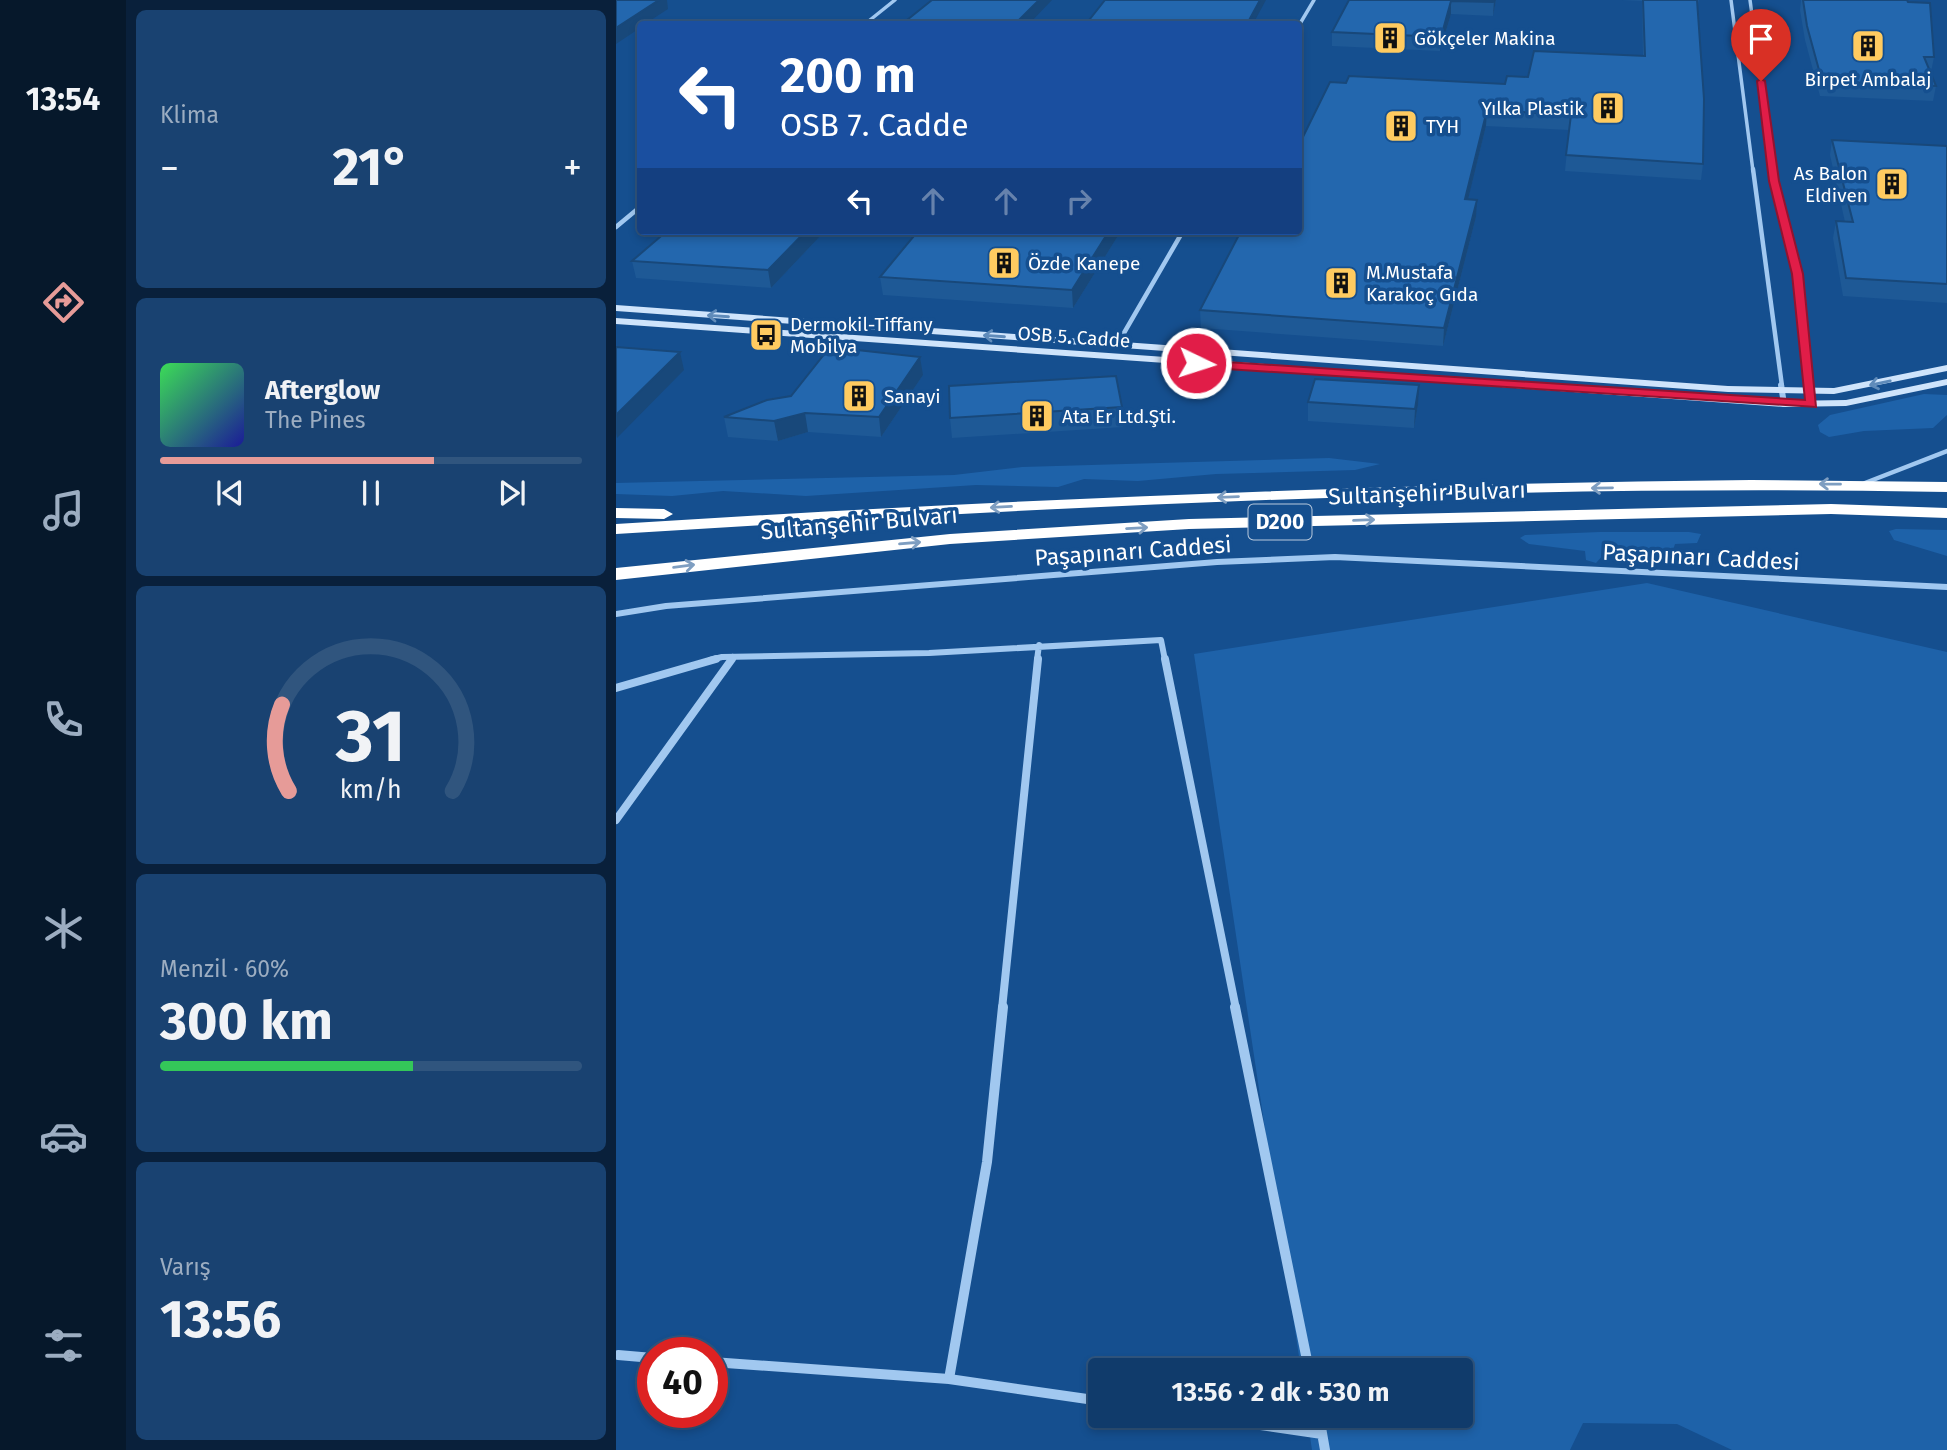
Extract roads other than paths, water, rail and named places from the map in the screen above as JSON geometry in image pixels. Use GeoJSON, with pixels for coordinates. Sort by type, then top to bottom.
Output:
{"type":"FeatureCollection","features":[{"type":"Feature","properties":{"kind":"highway","name":"Sultanşehir Bulvarı"},"geometry":{"type":"LineString","coordinates":[[616,529],[841,514],[1185,498],[1859,485],[1947,487]]}},
{"type":"Feature","properties":{"kind":"highway","name":"Sultanşehir Bulvarı"},"geometry":{"type":"LineString","coordinates":[[616,574],[950,539],[1189,524],[1817,510],[1947,513]]}},
{"type":"Feature","properties":{"kind":"highway"},"geometry":{"type":"LineString","coordinates":[[616,513],[841,514]]}},
{"type":"Feature","properties":{"kind":"street"},"geometry":{"type":"LineString","coordinates":[[869,21],[895,0]]}},
{"type":"Feature","properties":{"kind":"street"},"geometry":{"type":"LineString","coordinates":[[1302,21],[1314,0]]}},
{"type":"Feature","properties":{"kind":"street"},"geometry":{"type":"LineString","coordinates":[[1731,0],[1784,404]]}},
{"type":"Feature","properties":{"kind":"street"},"geometry":{"type":"LineString","coordinates":[[1750,0],[1774,181],[1797,274],[1808,391],[1812,404]]}},
{"type":"Feature","properties":{"kind":"street"},"geometry":{"type":"LineString","coordinates":[[616,228],[637,210]]}},
{"type":"Feature","properties":{"kind":"street"},"geometry":{"type":"LineString","coordinates":[[1118,345],[1181,235]]}},
{"type":"Feature","properties":{"kind":"street"},"geometry":{"type":"LineString","coordinates":[[616,308],[1781,391],[1849,389],[1947,368]]}},
{"type":"Feature","properties":{"kind":"street","name":"OSB 5. Cadde"},"geometry":{"type":"LineString","coordinates":[[616,321],[1784,404],[1846,402],[1947,382]]}},
{"type":"Feature","properties":{"kind":"street","name":"Paşapınarı Caddesi"},"geometry":{"type":"LineString","coordinates":[[616,614],[680,604],[1217,562],[1335,557],[1947,587]]}},
{"type":"Feature","properties":{"kind":"street"},"geometry":{"type":"LineString","coordinates":[[616,688],[710,659],[929,653],[1161,640],[1307,1358]]}},
{"type":"Feature","properties":{"kind":"street"},"geometry":{"type":"LineString","coordinates":[[949,1380],[987,1162],[1039,645]]}},
{"type":"Feature","properties":{"kind":"street"},"geometry":{"type":"LineString","coordinates":[[616,820],[733,657]]}},
{"type":"Feature","properties":{"kind":"street"},"geometry":{"type":"LineString","coordinates":[[618,1355],[637,1357]]}},
{"type":"Feature","properties":{"kind":"street"},"geometry":{"type":"LineString","coordinates":[[728,1363],[949,1380],[1088,1399]]}},
{"type":"Feature","properties":{"kind":"street"},"geometry":{"type":"LineString","coordinates":[[1281,1428],[1322,1434]]}},
{"type":"Feature","properties":{"kind":"street"},"geometry":{"type":"LineString","coordinates":[[1321,1428],[1325,1450]]}},
{"type":"Feature","properties":{"kind":"lane"},"geometry":{"type":"LineString","coordinates":[[1859,485],[1947,451]]}},
{"type":"Feature","properties":{"kind":"place","name":"Gökçeler Makina"},"geometry":{"type":"Point","coordinates":[1390,38]}},
{"type":"Feature","properties":{"kind":"place","name":"Birpet Ambalaj"},"geometry":{"type":"Point","coordinates":[1868,46]}},
{"type":"Feature","properties":{"kind":"place","name":"Yılka Plastik"},"geometry":{"type":"Point","coordinates":[1608,108]}},
{"type":"Feature","properties":{"kind":"place","name":"TYH"},"geometry":{"type":"Point","coordinates":[1401,126]}},
{"type":"Feature","properties":{"kind":"place","name":"As Balon Eldiven"},"geometry":{"type":"Point","coordinates":[1892,184]}},
{"type":"Feature","properties":{"kind":"place","name":"Özde Kanepe"},"geometry":{"type":"Point","coordinates":[1004,263]}},
{"type":"Feature","properties":{"kind":"place","name":"M.Mustafa Karakoç Gıda"},"geometry":{"type":"Point","coordinates":[1341,283]}},
{"type":"Feature","properties":{"kind":"place","name":"Dermokil-Tiffany Mobilya"},"geometry":{"type":"Point","coordinates":[766,335]}},
{"type":"Feature","properties":{"kind":"place","name":"Sanayi"},"geometry":{"type":"Point","coordinates":[859,396]}},
{"type":"Feature","properties":{"kind":"place","name":"Ata Er Ltd.Şti."},"geometry":{"type":"Point","coordinates":[1037,416]}}]}
